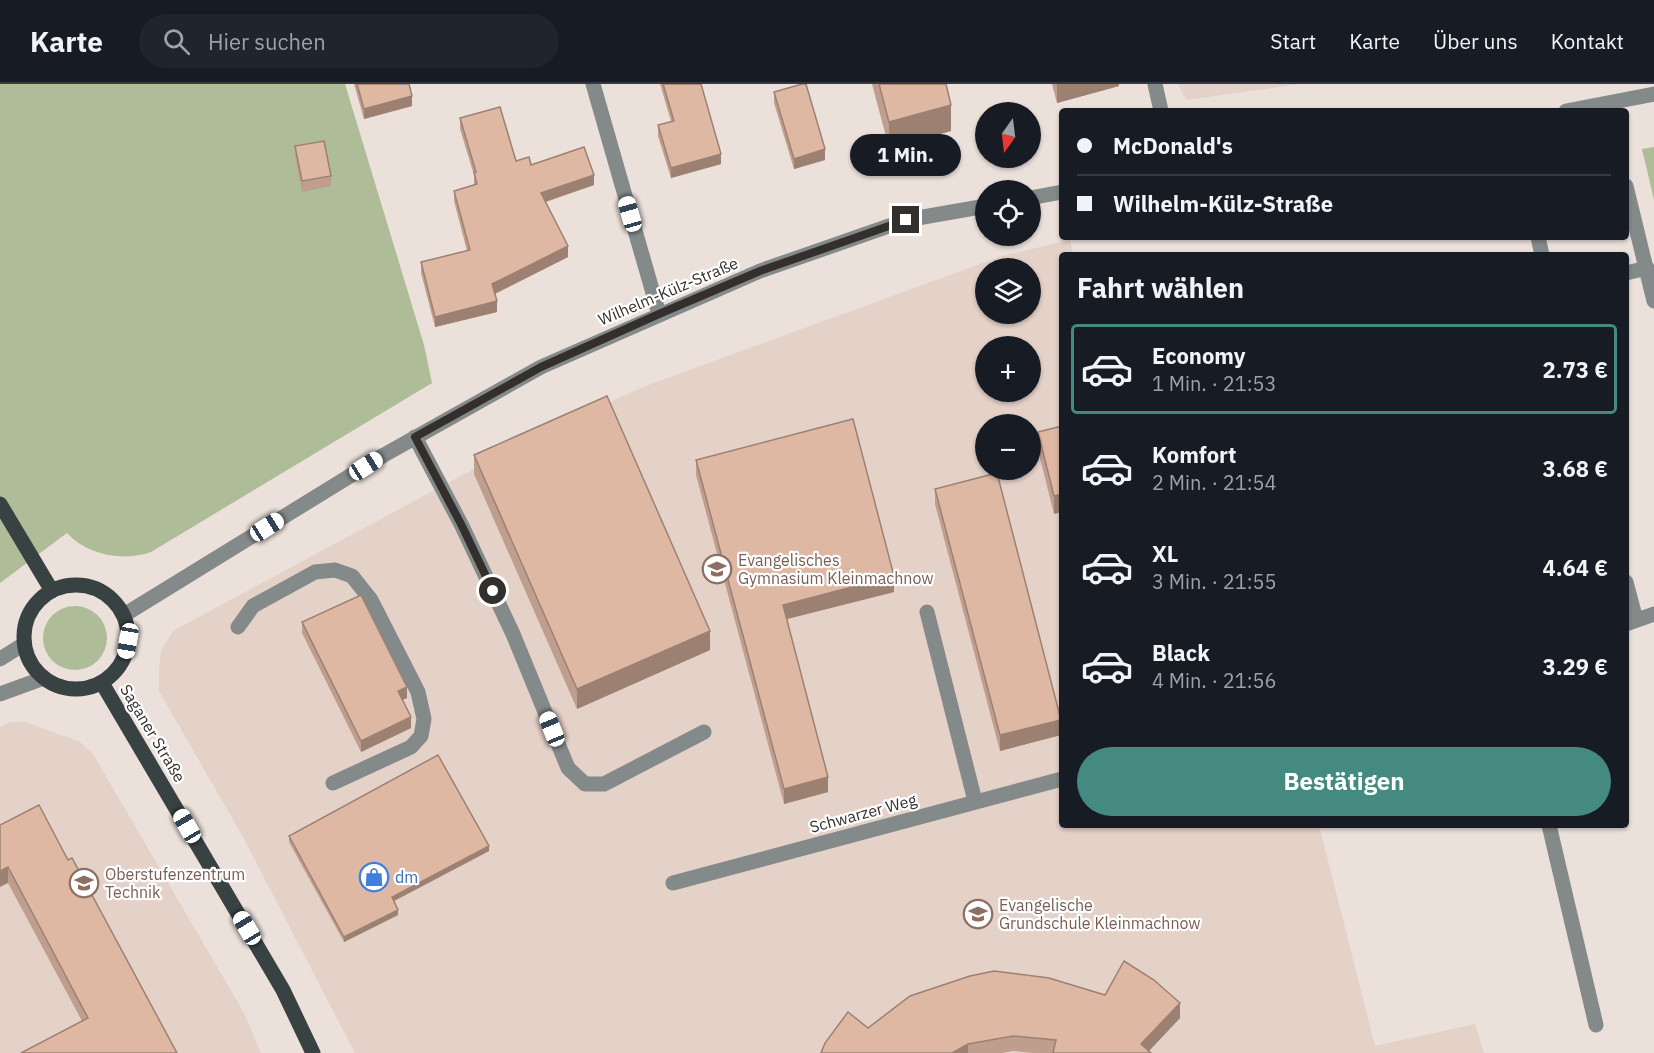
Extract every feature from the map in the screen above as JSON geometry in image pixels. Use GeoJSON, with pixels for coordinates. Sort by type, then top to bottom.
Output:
{"type":"FeatureCollection","features":[{"type":"Feature","properties":{"kind":"main road"},"geometry":{"type":"LineString","coordinates":[[0,504],[52,591]]}},
{"type":"Feature","properties":{"kind":"main road"},"geometry":{"type":"LineString","coordinates":[[72,585],[97,589],[111,597],[124,615],[128,628],[126,653],[120,665],[102,683],[88,688],[72,689],[57,686],[34,669],[24,644],[24,631],[30,613],[38,601],[52,591],[72,585]]}},
{"type":"Feature","properties":{"kind":"main road","name":"Saganer Straße"},"geometry":{"type":"LineString","coordinates":[[102,683],[283,990],[313,1053]]}},
{"type":"Feature","properties":{"kind":"street"},"geometry":{"type":"LineString","coordinates":[[593,84],[659,314]]}},
{"type":"Feature","properties":{"kind":"street"},"geometry":{"type":"LineString","coordinates":[[1155,84],[1160,108]]}},
{"type":"Feature","properties":{"kind":"street"},"geometry":{"type":"LineString","coordinates":[[1602,108],[1654,94]]}},
{"type":"Feature","properties":{"kind":"street"},"geometry":{"type":"LineString","coordinates":[[1041,196],[1059,193]]}},
{"type":"Feature","properties":{"kind":"street"},"geometry":{"type":"LineString","coordinates":[[1629,198],[1654,301]]}},
{"type":"Feature","properties":{"kind":"street","name":"Wilhelm-Külz-Straße"},"geometry":{"type":"LineString","coordinates":[[124,615],[384,455],[541,367],[760,271],[906,220],[975,208]]}},
{"type":"Feature","properties":{"kind":"street"},"geometry":{"type":"LineString","coordinates":[[1629,272],[1647,268]]}},
{"type":"Feature","properties":{"kind":"street"},"geometry":{"type":"LineString","coordinates":[[415,437],[462,526],[508,623],[568,768],[585,784],[604,784],[704,732]]}},
{"type":"Feature","properties":{"kind":"street"},"geometry":{"type":"LineString","coordinates":[[238,627],[253,606],[315,572],[335,570],[352,576],[371,600],[418,692],[424,719],[421,736],[411,747],[333,783]]}},
{"type":"Feature","properties":{"kind":"street"},"geometry":{"type":"LineString","coordinates":[[1629,606],[1631,622],[1654,614]]}},
{"type":"Feature","properties":{"kind":"street"},"geometry":{"type":"LineString","coordinates":[[927,612],[975,801]]}},
{"type":"Feature","properties":{"kind":"street"},"geometry":{"type":"LineString","coordinates":[[0,659],[24,644]]}},
{"type":"Feature","properties":{"kind":"street"},"geometry":{"type":"LineString","coordinates":[[0,694],[44,678]]}},
{"type":"Feature","properties":{"kind":"street","name":"Schwarzer Weg"},"geometry":{"type":"LineString","coordinates":[[673,883],[1059,780]]}},
{"type":"Feature","properties":{"kind":"street"},"geometry":{"type":"LineString","coordinates":[[1550,828],[1596,1025]]}},
{"type":"Feature","properties":{"kind":"shaded area"},"geometry":{"type":"Polygon","coordinates":[[[1178,84],[1300,84],[1186,100],[1178,84]]]}},
{"type":"Feature","properties":{"kind":"shaded area"},"geometry":{"type":"Polygon","coordinates":[[[1070,240],[1072,252],[1059,252],[1059,828],[1320,828],[1375,1046],[1475,1024],[1484,1053],[355,1053],[243,837],[159,691],[161,651],[173,631],[535,436],[643,387],[975,266],[975,324],[1041,324],[1041,258],[997,258],[1070,240]]]}},
{"type":"Feature","properties":{"kind":"shaded area","name":"Oberstufenzentrum Technik"},"geometry":{"type":"Polygon","coordinates":[[[11,722],[26,722],[80,742],[93,754],[244,1013],[261,1053],[0,1053],[0,727],[11,722]]]}},
{"type":"Feature","properties":{"kind":"green space"},"geometry":{"type":"Polygon","coordinates":[[[0,84],[345,84],[424,345],[432,383],[151,552],[129,556],[106,554],[85,547],[67,533],[0,583],[0,84]]]}},
{"type":"Feature","properties":{"kind":"green space"},"geometry":{"type":"Polygon","coordinates":[[[1654,147],[1654,200],[1642,149],[1654,147]]]}},
{"type":"Feature","properties":{"kind":"green space"},"geometry":{"type":"Polygon","coordinates":[[[75,606],[87,608],[98,615],[105,626],[107,638],[105,650],[98,661],[87,668],[75,670],[63,668],[52,661],[45,650],[43,638],[45,626],[52,615],[63,608],[75,606]]]}},
{"type":"Feature","properties":{"kind":"building"},"geometry":{"type":"Polygon","coordinates":[[[357,84],[409,84],[412,96],[364,109],[357,84]]]}},
{"type":"Feature","properties":{"kind":"building"},"geometry":{"type":"Polygon","coordinates":[[[663,84],[701,84],[721,154],[671,168],[658,125],[674,121],[663,84]]]}},
{"type":"Feature","properties":{"kind":"building"},"geometry":{"type":"Polygon","coordinates":[[[806,84],[825,149],[794,159],[774,92],[806,84]]]}},
{"type":"Feature","properties":{"kind":"building"},"geometry":{"type":"Polygon","coordinates":[[[879,84],[946,84],[951,105],[889,122],[879,84]]]}},
{"type":"Feature","properties":{"kind":"building"},"geometry":{"type":"Polygon","coordinates":[[[500,107],[516,161],[529,157],[531,165],[584,147],[594,175],[541,193],[568,246],[492,284],[497,301],[435,317],[421,262],[470,250],[454,191],[477,184],[474,172],[476,172],[460,118],[500,107]]]}},
{"type":"Feature","properties":{"kind":"building"},"geometry":{"type":"Polygon","coordinates":[[[324,141],[331,176],[302,181],[295,146],[324,141]]]}},
{"type":"Feature","properties":{"kind":"building"},"geometry":{"type":"Polygon","coordinates":[[[607,396],[710,631],[577,689],[474,455],[607,396]]]}},
{"type":"Feature","properties":{"kind":"building"},"geometry":{"type":"Polygon","coordinates":[[[853,419],[894,576],[783,605],[828,777],[784,789],[696,460],[853,419]]]}},
{"type":"Feature","properties":{"kind":"building"},"geometry":{"type":"Polygon","coordinates":[[[1059,427],[1059,495],[1054,496],[1041,444],[1041,431],[1059,427]]]}},
{"type":"Feature","properties":{"kind":"building"},"geometry":{"type":"Polygon","coordinates":[[[975,479],[999,480],[1059,712],[1059,720],[1000,735],[935,489],[975,479]]]}},
{"type":"Feature","properties":{"kind":"building"},"geometry":{"type":"Polygon","coordinates":[[[361,595],[407,687],[398,691],[411,717],[361,741],[302,622],[361,595]]]}},
{"type":"Feature","properties":{"kind":"building","name":"dm"},"geometry":{"type":"Polygon","coordinates":[[[438,755],[489,846],[392,897],[398,910],[344,937],[289,836],[438,755]]]}},
{"type":"Feature","properties":{"kind":"building"},"geometry":{"type":"Polygon","coordinates":[[[39,805],[68,860],[72,858],[177,1053],[21,1053],[88,1018],[8,867],[0,871],[0,825],[39,805]]]}},
{"type":"Feature","properties":{"kind":"building"},"geometry":{"type":"Polygon","coordinates":[[[1124,961],[1154,980],[1180,1003],[1141,1044],[1151,1053],[1053,1053],[1056,1040],[1013,1036],[968,1044],[952,1053],[821,1053],[825,1043],[848,1012],[868,1028],[910,996],[970,976],[994,971],[1049,978],[1105,995],[1124,961]]]}},
{"type":"Feature","properties":{"kind":"place","name":"Evangelisches Gymnasium Kleinmachnow"},"geometry":{"type":"Point","coordinates":[717,569]}},
{"type":"Feature","properties":{"kind":"place","name":"dm"},"geometry":{"type":"Point","coordinates":[374,877]}},
{"type":"Feature","properties":{"kind":"place","name":"Oberstufenzentrum Technik"},"geometry":{"type":"Point","coordinates":[84,883]}},
{"type":"Feature","properties":{"kind":"place","name":"Evangelische Grundschule Kleinmachnow"},"geometry":{"type":"Point","coordinates":[978,914]}},
{"type":"Feature","properties":{"kind":"route"},"geometry":{"type":"LineString","coordinates":[[493,591],[415,437],[541,367],[659,314],[760,271],[906,220]]}}]}
